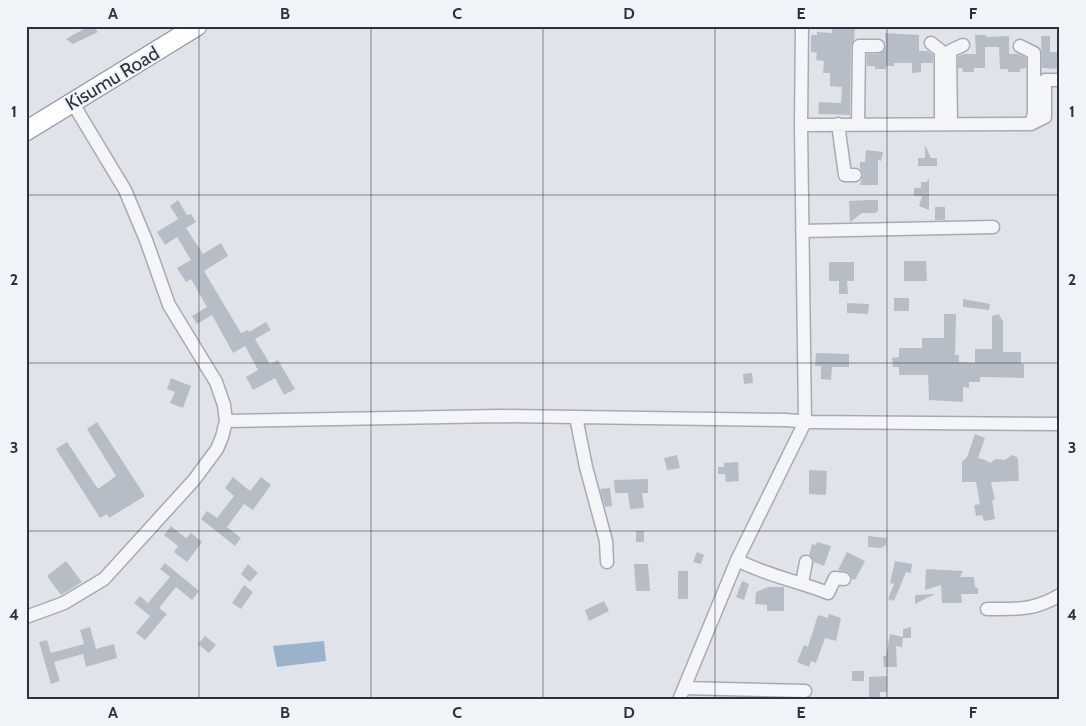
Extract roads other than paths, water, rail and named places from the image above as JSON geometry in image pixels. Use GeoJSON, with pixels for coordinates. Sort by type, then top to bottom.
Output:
{"type":"FeatureCollection","features":[{"type":"Feature","properties":{"kind":"highway","name":"Kisumu Road"},"geometry":{"type":"LineString","coordinates":[[26,131],[176,32],[197,26]]}},
{"type":"Feature","properties":{"kind":"street"},"geometry":{"type":"LineString","coordinates":[[802,26],[800,125],[805,422],[736,560],[682,694],[805,691]]}},
{"type":"Feature","properties":{"kind":"street"},"geometry":{"type":"LineString","coordinates":[[931,43],[941,50],[946,124]]}},
{"type":"Feature","properties":{"kind":"street"},"geometry":{"type":"LineString","coordinates":[[858,124],[859,46],[878,46]]}},
{"type":"Feature","properties":{"kind":"street"},"geometry":{"type":"LineString","coordinates":[[946,124],[950,51],[963,46]]}},
{"type":"Feature","properties":{"kind":"street"},"geometry":{"type":"LineString","coordinates":[[1020,46],[1034,53],[1034,113],[1031,124]]}},
{"type":"Feature","properties":{"kind":"street"},"geometry":{"type":"LineString","coordinates":[[800,125],[1031,124],[1045,117],[1045,80],[1060,80]]}},
{"type":"Feature","properties":{"kind":"street"},"geometry":{"type":"LineString","coordinates":[[26,617],[64,603],[104,579],[194,480],[217,449],[226,421],[224,405],[216,382],[169,306],[146,240],[125,190],[72,102]]}},
{"type":"Feature","properties":{"kind":"street"},"geometry":{"type":"LineString","coordinates":[[838,124],[845,175],[855,175]]}},
{"type":"Feature","properties":{"kind":"street"},"geometry":{"type":"LineString","coordinates":[[802,231],[993,227]]}},
{"type":"Feature","properties":{"kind":"street"},"geometry":{"type":"LineString","coordinates":[[226,421],[500,416],[786,420],[805,422],[1060,424]]}},
{"type":"Feature","properties":{"kind":"street"},"geometry":{"type":"LineString","coordinates":[[576,417],[586,467],[606,541],[607,562]]}},
{"type":"Feature","properties":{"kind":"street"},"geometry":{"type":"LineString","coordinates":[[736,560],[764,572],[828,593],[835,578],[844,579]]}},
{"type":"Feature","properties":{"kind":"street"},"geometry":{"type":"LineString","coordinates":[[802,583],[806,562]]}},
{"type":"Feature","properties":{"kind":"street"},"geometry":{"type":"LineString","coordinates":[[987,609],[1025,609],[1044,604],[1060,595]]}},
{"type":"Feature","properties":{"kind":"water"},"geometry":{"type":"Polygon","coordinates":[[[324,641],[326,661],[277,667],[273,646],[324,641]]]}}]}
